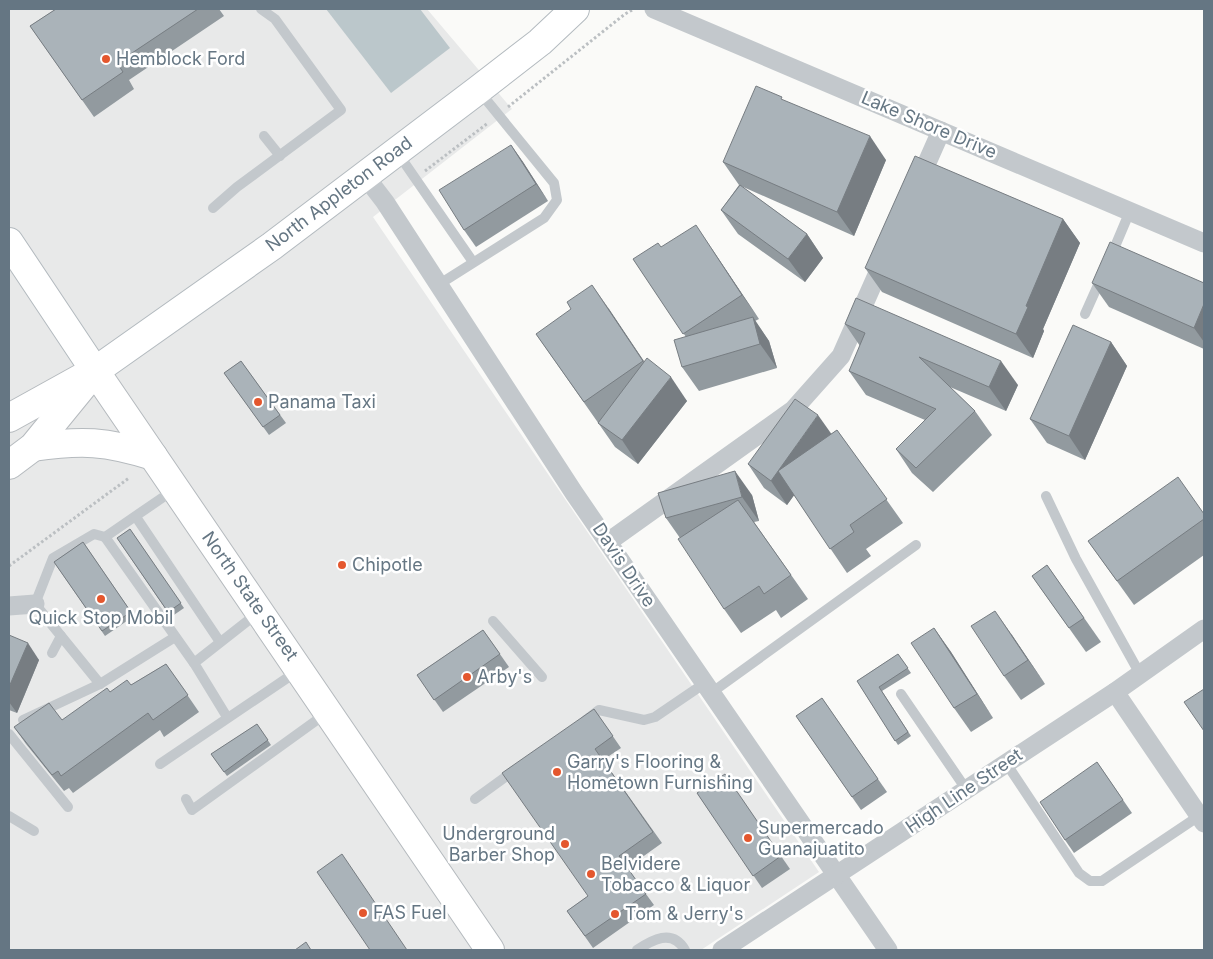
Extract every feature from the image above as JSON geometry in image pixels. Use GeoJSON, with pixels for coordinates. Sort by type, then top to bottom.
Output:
{"type":"FeatureCollection","features":[{"type":"Feature","properties":{"kind":"main road","name":"North Appleton Road"},"geometry":{"type":"LineString","coordinates":[[96,371],[272,246],[365,176],[540,42],[575,9]]}},
{"type":"Feature","properties":{"kind":"main road","name":"North State Street"},"geometry":{"type":"LineString","coordinates":[[9,242],[490,950]]}},
{"type":"Feature","properties":{"kind":"main road"},"geometry":{"type":"LineString","coordinates":[[9,418],[96,371]]}},
{"type":"Feature","properties":{"kind":"main road"},"geometry":{"type":"LineString","coordinates":[[9,465],[33,447],[96,371]]}},
{"type":"Feature","properties":{"kind":"main road"},"geometry":{"type":"LineString","coordinates":[[33,447],[89,442],[117,444],[153,456]]}},
{"type":"Feature","properties":{"kind":"street","name":"Lake Shore Drive"},"geometry":{"type":"LineString","coordinates":[[654,9],[1204,243]]}},
{"type":"Feature","properties":{"kind":"street"},"geometry":{"type":"LineString","coordinates":[[909,203],[941,130]]}},
{"type":"Feature","properties":{"kind":"street","name":"Davis Drive"},"geometry":{"type":"LineString","coordinates":[[365,176],[385,202],[608,542],[888,950]]}},
{"type":"Feature","properties":{"kind":"street"},"geometry":{"type":"LineString","coordinates":[[608,542],[793,410],[841,356],[893,239]]}},
{"type":"Feature","properties":{"kind":"street"},"geometry":{"type":"LineString","coordinates":[[9,606],[35,604]]}},
{"type":"Feature","properties":{"kind":"street","name":"High Line Street"},"geometry":{"type":"LineString","coordinates":[[722,950],[1115,692],[1204,629]]}},
{"type":"Feature","properties":{"kind":"street"},"geometry":{"type":"LineString","coordinates":[[1115,692],[1202,820]]}},
{"type":"Feature","properties":{"kind":"lane"},"geometry":{"type":"LineString","coordinates":[[213,208],[237,187],[341,110],[275,20],[261,9]]}},
{"type":"Feature","properties":{"kind":"lane"},"geometry":{"type":"LineString","coordinates":[[438,285],[544,218],[557,200],[554,182],[478,90]]}},
{"type":"Feature","properties":{"kind":"lane"},"geometry":{"type":"LineString","coordinates":[[264,136],[280,156]]}},
{"type":"Feature","properties":{"kind":"lane"},"geometry":{"type":"LineString","coordinates":[[396,151],[473,262]]}},
{"type":"Feature","properties":{"kind":"lane"},"geometry":{"type":"LineString","coordinates":[[1085,314],[1130,211]]}},
{"type":"Feature","properties":{"kind":"lane"},"geometry":{"type":"LineString","coordinates":[[105,538],[175,488]]}},
{"type":"Feature","properties":{"kind":"lane"},"geometry":{"type":"LineString","coordinates":[[1046,496],[1076,559],[1140,674]]}},
{"type":"Feature","properties":{"kind":"lane"},"geometry":{"type":"LineString","coordinates":[[136,517],[220,642]]}},
{"type":"Feature","properties":{"kind":"lane"},"geometry":{"type":"LineString","coordinates":[[100,684],[35,604],[53,558],[94,534],[105,538],[194,663],[227,717]]}},
{"type":"Feature","properties":{"kind":"lane"},"geometry":{"type":"LineString","coordinates":[[576,726],[599,710],[644,720],[655,717],[708,688],[916,546]]}},
{"type":"Feature","properties":{"kind":"lane"},"geometry":{"type":"LineString","coordinates":[[194,663],[260,612]]}},
{"type":"Feature","properties":{"kind":"lane"},"geometry":{"type":"LineString","coordinates":[[493,621],[542,677]]}},
{"type":"Feature","properties":{"kind":"lane"},"geometry":{"type":"LineString","coordinates":[[52,653],[61,636]]}},
{"type":"Feature","properties":{"kind":"lane"},"geometry":{"type":"LineString","coordinates":[[23,720],[100,684],[175,637]]}},
{"type":"Feature","properties":{"kind":"lane"},"geometry":{"type":"LineString","coordinates":[[160,764],[227,717],[300,670]]}},
{"type":"Feature","properties":{"kind":"lane"},"geometry":{"type":"LineString","coordinates":[[901,694],[966,789]]}},
{"type":"Feature","properties":{"kind":"lane"},"geometry":{"type":"LineString","coordinates":[[186,799],[192,810],[328,712]]}},
{"type":"Feature","properties":{"kind":"lane"},"geometry":{"type":"LineString","coordinates":[[9,734],[68,807]]}},
{"type":"Feature","properties":{"kind":"lane"},"geometry":{"type":"LineString","coordinates":[[1006,763],[1079,873],[1090,881],[1102,880],[1202,820]]}},
{"type":"Feature","properties":{"kind":"lane"},"geometry":{"type":"LineString","coordinates":[[475,798],[522,765]]}},
{"type":"Feature","properties":{"kind":"lane"},"geometry":{"type":"LineString","coordinates":[[9,816],[34,831]]}},
{"type":"Feature","properties":{"kind":"lane"},"geometry":{"type":"LineString","coordinates":[[637,950],[655,937],[669,938],[685,950]]}},
{"type":"Feature","properties":{"kind":"path"},"geometry":{"type":"LineString","coordinates":[[9,566],[129,478]]}},
{"type":"Feature","properties":{"kind":"shaded area"},"geometry":{"type":"Polygon","coordinates":[[[9,9],[427,9],[512,109],[373,217],[819,872],[701,950],[9,950],[9,9]]]}},
{"type":"Feature","properties":{"kind":"shaded area"},"geometry":{"type":"Polygon","coordinates":[[[326,9],[420,9],[450,48],[391,93],[326,9]]]}},
{"type":"Feature","properties":{"kind":"building","name":"Hemblock Ford"},"geometry":{"type":"Polygon","coordinates":[[[56,9],[198,9],[117,63],[123,72],[82,100],[30,26],[56,9]]]}},
{"type":"Feature","properties":{"kind":"building"},"geometry":{"type":"Polygon","coordinates":[[[756,86],[782,97],[781,99],[870,136],[837,212],[723,162],[756,86]]]}},
{"type":"Feature","properties":{"kind":"building"},"geometry":{"type":"Polygon","coordinates":[[[511,145],[536,184],[464,230],[439,190],[511,145]]]}},
{"type":"Feature","properties":{"kind":"building"},"geometry":{"type":"Polygon","coordinates":[[[915,156],[1063,219],[1016,334],[865,268],[915,156]]]}},
{"type":"Feature","properties":{"kind":"building"},"geometry":{"type":"Polygon","coordinates":[[[740,185],[807,234],[788,259],[721,210],[740,185]]]}},
{"type":"Feature","properties":{"kind":"building"},"geometry":{"type":"Polygon","coordinates":[[[696,225],[742,295],[683,334],[633,259],[658,243],[661,247],[696,225]]]}},
{"type":"Feature","properties":{"kind":"building"},"geometry":{"type":"Polygon","coordinates":[[[1110,242],[1204,283],[1204,304],[1194,328],[1092,283],[1110,242]]]}},
{"type":"Feature","properties":{"kind":"building"},"geometry":{"type":"Polygon","coordinates":[[[592,285],[643,361],[584,402],[536,334],[571,309],[567,302],[592,285]]]}},
{"type":"Feature","properties":{"kind":"building"},"geometry":{"type":"Polygon","coordinates":[[[856,298],[1001,361],[989,387],[919,357],[975,411],[916,468],[896,449],[936,409],[849,371],[865,333],[845,324],[856,298]]]}},
{"type":"Feature","properties":{"kind":"building"},"geometry":{"type":"Polygon","coordinates":[[[753,317],[760,344],[682,367],[674,340],[753,317]]]}},
{"type":"Feature","properties":{"kind":"building"},"geometry":{"type":"Polygon","coordinates":[[[1073,325],[1111,342],[1069,436],[1030,419],[1073,325]]]}},
{"type":"Feature","properties":{"kind":"building"},"geometry":{"type":"Polygon","coordinates":[[[647,358],[671,377],[622,440],[598,423],[647,358]]]}},
{"type":"Feature","properties":{"kind":"building","name":"Panama Taxi"},"geometry":{"type":"Polygon","coordinates":[[[241,361],[280,415],[263,427],[224,373],[241,361]]]}},
{"type":"Feature","properties":{"kind":"building"},"geometry":{"type":"Polygon","coordinates":[[[795,399],[818,415],[771,481],[748,464],[795,399]]]}},
{"type":"Feature","properties":{"kind":"building"},"geometry":{"type":"Polygon","coordinates":[[[837,430],[887,499],[850,525],[854,532],[830,549],[778,471],[837,430]]]}},
{"type":"Feature","properties":{"kind":"building"},"geometry":{"type":"Polygon","coordinates":[[[735,471],[742,497],[666,518],[658,493],[735,471]]]}},
{"type":"Feature","properties":{"kind":"building"},"geometry":{"type":"Polygon","coordinates":[[[1178,477],[1204,514],[1204,519],[1117,581],[1088,541],[1178,477]]]}},
{"type":"Feature","properties":{"kind":"building"},"geometry":{"type":"Polygon","coordinates":[[[738,500],[791,575],[764,594],[759,586],[724,609],[678,539],[738,500]]]}},
{"type":"Feature","properties":{"kind":"building"},"geometry":{"type":"Polygon","coordinates":[[[130,529],[181,603],[168,612],[117,538],[130,529]]]}},
{"type":"Feature","properties":{"kind":"building","name":"Quick Stop Mobil"},"geometry":{"type":"Polygon","coordinates":[[[83,542],[131,612],[102,631],[54,562],[83,542]]]}},
{"type":"Feature","properties":{"kind":"building"},"geometry":{"type":"Polygon","coordinates":[[[1047,565],[1084,618],[1069,628],[1032,576],[1047,565]]]}},
{"type":"Feature","properties":{"kind":"building"},"geometry":{"type":"Polygon","coordinates":[[[995,611],[1028,660],[1004,676],[971,626],[995,611]]]}},
{"type":"Feature","properties":{"kind":"building"},"geometry":{"type":"Polygon","coordinates":[[[934,628],[977,694],[954,708],[911,643],[934,628]]]}},
{"type":"Feature","properties":{"kind":"building"},"geometry":{"type":"Polygon","coordinates":[[[483,630],[500,654],[434,700],[417,675],[483,630]]]}},
{"type":"Feature","properties":{"kind":"building"},"geometry":{"type":"Polygon","coordinates":[[[9,635],[28,643],[9,687],[9,635]]]}},
{"type":"Feature","properties":{"kind":"building"},"geometry":{"type":"Polygon","coordinates":[[[898,654],[908,668],[879,687],[908,732],[895,741],[857,681],[898,654]]]}},
{"type":"Feature","properties":{"kind":"building"},"geometry":{"type":"Polygon","coordinates":[[[166,664],[188,695],[153,720],[148,713],[61,776],[58,771],[52,775],[14,727],[49,703],[62,720],[107,688],[110,692],[127,680],[131,685],[166,664]]]}},
{"type":"Feature","properties":{"kind":"building"},"geometry":{"type":"Polygon","coordinates":[[[1204,689],[1204,731],[1184,702],[1204,689]]]}},
{"type":"Feature","properties":{"kind":"building"},"geometry":{"type":"Polygon","coordinates":[[[822,698],[878,779],[852,797],[796,716],[822,698]]]}},
{"type":"Feature","properties":{"kind":"building"},"geometry":{"type":"Polygon","coordinates":[[[594,709],[613,736],[595,749],[653,832],[619,856],[646,894],[585,936],[567,911],[588,896],[502,773],[594,709]]]}},
{"type":"Feature","properties":{"kind":"building"},"geometry":{"type":"Polygon","coordinates":[[[257,724],[268,740],[224,772],[211,754],[257,724]]]}},
{"type":"Feature","properties":{"kind":"building"},"geometry":{"type":"Polygon","coordinates":[[[1097,762],[1123,800],[1065,840],[1040,802],[1097,762]]]}},
{"type":"Feature","properties":{"kind":"building","name":"Supermercado Guanajuatito"},"geometry":{"type":"Polygon","coordinates":[[[725,774],[781,856],[753,876],[697,793],[725,774]]]}},
{"type":"Feature","properties":{"kind":"building","name":"FAS Fuel"},"geometry":{"type":"Polygon","coordinates":[[[342,854],[407,950],[370,950],[317,872],[342,854]]]}},
{"type":"Feature","properties":{"kind":"building"},"geometry":{"type":"Polygon","coordinates":[[[306,942],[311,950],[295,950],[306,942]]]}},
{"type":"Feature","properties":{"kind":"place","name":"Hemblock Ford"},"geometry":{"type":"Point","coordinates":[106,59]}},
{"type":"Feature","properties":{"kind":"place","name":"Panama Taxi"},"geometry":{"type":"Point","coordinates":[258,402]}},
{"type":"Feature","properties":{"kind":"place","name":"Chipotle"},"geometry":{"type":"Point","coordinates":[342,565]}},
{"type":"Feature","properties":{"kind":"place","name":"Quick Stop Mobil"},"geometry":{"type":"Point","coordinates":[101,599]}},
{"type":"Feature","properties":{"kind":"place","name":"Arby's"},"geometry":{"type":"Point","coordinates":[467,677]}},
{"type":"Feature","properties":{"kind":"place","name":"Garry's Flooring & Hometown Furnishing"},"geometry":{"type":"Point","coordinates":[557,772]}},
{"type":"Feature","properties":{"kind":"place","name":"Supermercado Guanajuatito"},"geometry":{"type":"Point","coordinates":[748,838]}},
{"type":"Feature","properties":{"kind":"place","name":"Underground Barber Shop"},"geometry":{"type":"Point","coordinates":[565,844]}},
{"type":"Feature","properties":{"kind":"place","name":"Belvidere Tobacco & Liquor"},"geometry":{"type":"Point","coordinates":[591,874]}},
{"type":"Feature","properties":{"kind":"place","name":"FAS Fuel"},"geometry":{"type":"Point","coordinates":[363,913]}},
{"type":"Feature","properties":{"kind":"place","name":"Tom & Jerry's"},"geometry":{"type":"Point","coordinates":[615,914]}}]}
